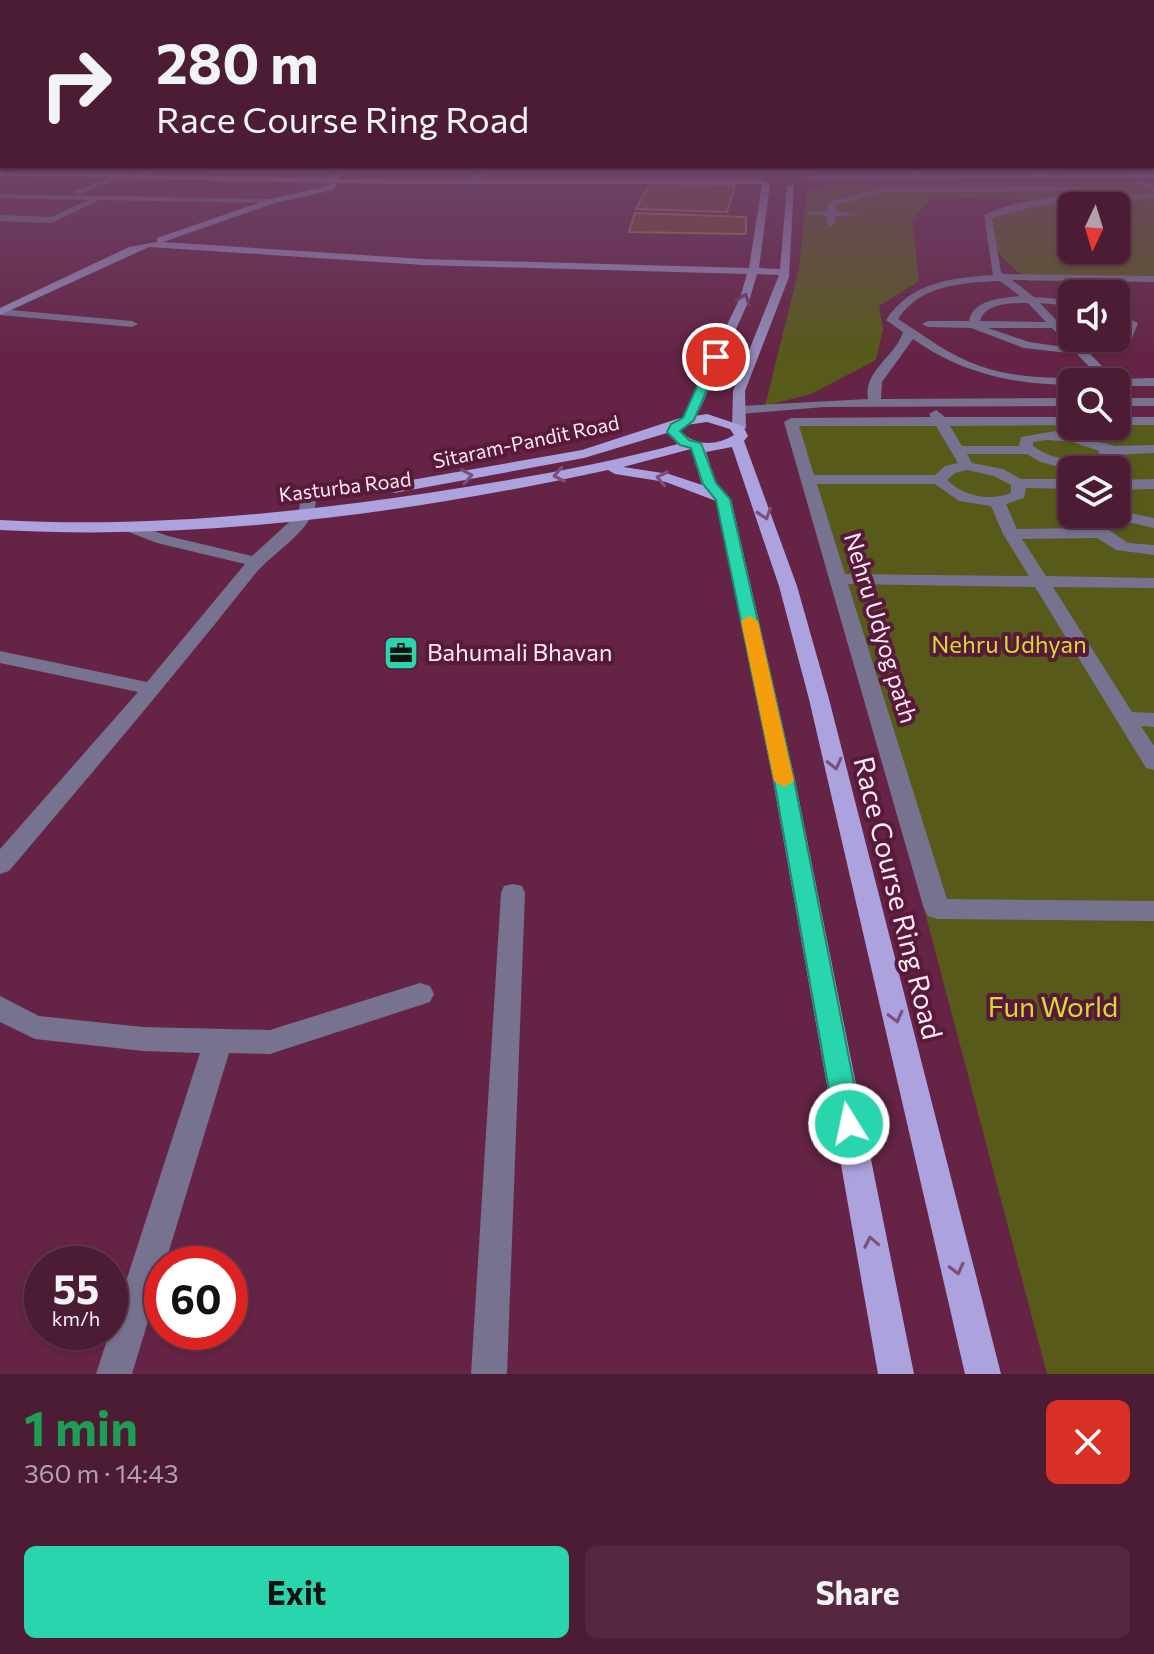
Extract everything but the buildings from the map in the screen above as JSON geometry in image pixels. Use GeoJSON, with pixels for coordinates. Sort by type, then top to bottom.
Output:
{"type":"FeatureCollection","features":[{"type":"Feature","properties":{"kind":"main road"},"geometry":{"type":"LineString","coordinates":[[738,434],[720,420],[682,423],[673,432],[676,437],[693,445],[709,484],[723,499],[784,780],[896,1374]]}},
{"type":"Feature","properties":{"kind":"main road","name":"Sitaram-Pandit Road"},"geometry":{"type":"LineString","coordinates":[[0,514],[106,517],[308,507],[568,457],[682,423]]}},
{"type":"Feature","properties":{"kind":"main road","name":"Kasturba Road"},"geometry":{"type":"LineString","coordinates":[[0,525],[132,528],[487,488],[598,468],[693,445],[723,446],[738,434]]}},
{"type":"Feature","properties":{"kind":"main road","name":"Race Course Ring Road"},"geometry":{"type":"LineString","coordinates":[[738,434],[788,586],[819,699],[983,1374]]}},
{"type":"Feature","properties":{"kind":"main road","name":"Sitaram-Pandit Road"},"geometry":{"type":"LineString","coordinates":[[598,468],[669,478],[723,499]]}},
{"type":"Feature","properties":{"kind":"street"},"geometry":{"type":"LineString","coordinates":[[0,312],[125,252],[191,229]]}},
{"type":"Feature","properties":{"kind":"street"},"geometry":{"type":"LineString","coordinates":[[682,423],[737,318],[753,272],[758,229]]}},
{"type":"Feature","properties":{"kind":"street","name":"Race Course Ring Road"},"geometry":{"type":"LineString","coordinates":[[738,434],[739,391],[784,272],[787,229]]}},
{"type":"Feature","properties":{"kind":"street"},"geometry":{"type":"LineString","coordinates":[[989,229],[996,273],[1030,299],[1058,330]]}},
{"type":"Feature","properties":{"kind":"street"},"geometry":{"type":"LineString","coordinates":[[148,244],[370,260],[784,272]]}},
{"type":"Feature","properties":{"kind":"street"},"geometry":{"type":"LineString","coordinates":[[1058,381],[1006,380],[984,374],[945,357],[892,320],[902,304],[928,288],[1003,279],[1154,279]]}},
{"type":"Feature","properties":{"kind":"street"},"geometry":{"type":"LineString","coordinates":[[974,325],[975,315],[988,304],[1030,299],[1058,302]]}},
{"type":"Feature","properties":{"kind":"street"},"geometry":{"type":"LineString","coordinates":[[0,312],[132,324]]}},
{"type":"Feature","properties":{"kind":"street"},"geometry":{"type":"LineString","coordinates":[[1130,321],[1139,325]]}},
{"type":"Feature","properties":{"kind":"street"},"geometry":{"type":"LineString","coordinates":[[928,324],[1058,325]]}},
{"type":"Feature","properties":{"kind":"street"},"geometry":{"type":"LineString","coordinates":[[974,325],[1020,345],[1058,348]]}},
{"type":"Feature","properties":{"kind":"street"},"geometry":{"type":"LineString","coordinates":[[1130,325],[1139,325]]}},
{"type":"Feature","properties":{"kind":"street"},"geometry":{"type":"LineString","coordinates":[[1130,336],[1139,325]]}},
{"type":"Feature","properties":{"kind":"street"},"geometry":{"type":"LineString","coordinates":[[875,403],[873,391],[878,375],[908,343],[909,331]]}},
{"type":"Feature","properties":{"kind":"street"},"geometry":{"type":"LineString","coordinates":[[1082,352],[1099,368]]}},
{"type":"Feature","properties":{"kind":"street"},"geometry":{"type":"LineString","coordinates":[[1130,382],[1154,382]]}},
{"type":"Feature","properties":{"kind":"street"},"geometry":{"type":"LineString","coordinates":[[740,410],[824,403],[1058,402]]}},
{"type":"Feature","properties":{"kind":"street"},"geometry":{"type":"LineString","coordinates":[[1133,402],[1154,402]]}},
{"type":"Feature","properties":{"kind":"street"},"geometry":{"type":"LineString","coordinates":[[1133,402],[1154,421]]}},
{"type":"Feature","properties":{"kind":"street"},"geometry":{"type":"LineString","coordinates":[[929,403],[967,466]]}},
{"type":"Feature","properties":{"kind":"street","name":"Nehru Udyog path"},"geometry":{"type":"LineString","coordinates":[[1058,421],[791,422],[937,909],[1154,911]]}},
{"type":"Feature","properties":{"kind":"street"},"geometry":{"type":"LineString","coordinates":[[1130,421],[1154,421]]}},
{"type":"Feature","properties":{"kind":"street"},"geometry":{"type":"LineString","coordinates":[[1030,450],[1026,440],[1056,433],[1086,439],[1106,450],[1154,449]]}},
{"type":"Feature","properties":{"kind":"street"},"geometry":{"type":"LineString","coordinates":[[959,450],[1030,450],[1048,460],[1068,465],[1086,464],[1106,457],[1106,450]]}},
{"type":"Feature","properties":{"kind":"street"},"geometry":{"type":"LineString","coordinates":[[939,480],[950,469],[967,466],[998,472],[1018,483],[1058,484]]}},
{"type":"Feature","properties":{"kind":"street"},"geometry":{"type":"LineString","coordinates":[[808,479],[939,480],[957,495],[997,502],[1019,495],[1018,483]]}},
{"type":"Feature","properties":{"kind":"street"},"geometry":{"type":"LineString","coordinates":[[1130,485],[1154,484]]}},
{"type":"Feature","properties":{"kind":"street"},"geometry":{"type":"LineString","coordinates":[[997,502],[1011,534],[1154,763]]}},
{"type":"Feature","properties":{"kind":"street"},"geometry":{"type":"LineString","coordinates":[[0,865],[9,841],[151,689],[256,562],[308,507]]}},
{"type":"Feature","properties":{"kind":"street"},"geometry":{"type":"LineString","coordinates":[[1154,523],[1120,516],[1104,520],[1098,528],[1119,545],[1137,550],[1154,550]]}},
{"type":"Feature","properties":{"kind":"street"},"geometry":{"type":"LineString","coordinates":[[132,528],[163,540],[256,562]]}},
{"type":"Feature","properties":{"kind":"street"},"geometry":{"type":"LineString","coordinates":[[1011,534],[1101,533]]}},
{"type":"Feature","properties":{"kind":"street"},"geometry":{"type":"LineString","coordinates":[[838,579],[1154,583]]}},
{"type":"Feature","properties":{"kind":"street"},"geometry":{"type":"LineString","coordinates":[[0,657],[151,689]]}},
{"type":"Feature","properties":{"kind":"street"},"geometry":{"type":"LineString","coordinates":[[1126,718],[1154,720]]}},
{"type":"Feature","properties":{"kind":"street"},"geometry":{"type":"LineString","coordinates":[[489,1374],[513,893]]}},
{"type":"Feature","properties":{"kind":"street"},"geometry":{"type":"LineString","coordinates":[[0,1008],[35,1027],[143,1039],[270,1042],[420,994]]}},
{"type":"Feature","properties":{"kind":"street"},"geometry":{"type":"LineString","coordinates":[[114,1374],[218,1041]]}},
{"type":"Feature","properties":{"kind":"green space"},"geometry":{"type":"Polygon","coordinates":[[[803,229],[913,229],[919,281],[879,306],[883,329],[876,360],[811,394],[765,406],[799,268],[803,229]]]}},
{"type":"Feature","properties":{"kind":"green space"},"geometry":{"type":"Polygon","coordinates":[[[990,229],[1058,229],[1058,264],[1130,264],[1130,229],[1154,229],[1154,281],[1028,281],[992,242],[990,229]]]}},
{"type":"Feature","properties":{"kind":"green space","name":"Nehru Udhyan"},"geometry":{"type":"Polygon","coordinates":[[[1058,421],[1058,440],[1130,440],[1130,421],[1154,421],[1154,1374],[1047,1374],[791,422],[1058,421]]]}},
{"type":"Feature","properties":{"kind":"slow traffic"},"geometry":{"type":"LineString","coordinates":[[749,621],[784,781]]}},
{"type":"Feature","properties":{"kind":"place","name":"Bahumali Bhavan"},"geometry":{"type":"Point","coordinates":[401,653]}},
{"type":"Feature","properties":{"kind":"route"},"geometry":{"type":"LineString","coordinates":[[716,357],[688,420],[675,426],[673,432],[684,442],[697,446],[709,484],[723,499],[784,780],[849,1124]]}},
{"type":"Feature","properties":{"kind":"park label","name":"Fun World"},"geometry":{"type":"Point","coordinates":[1053,1007]}}]}
